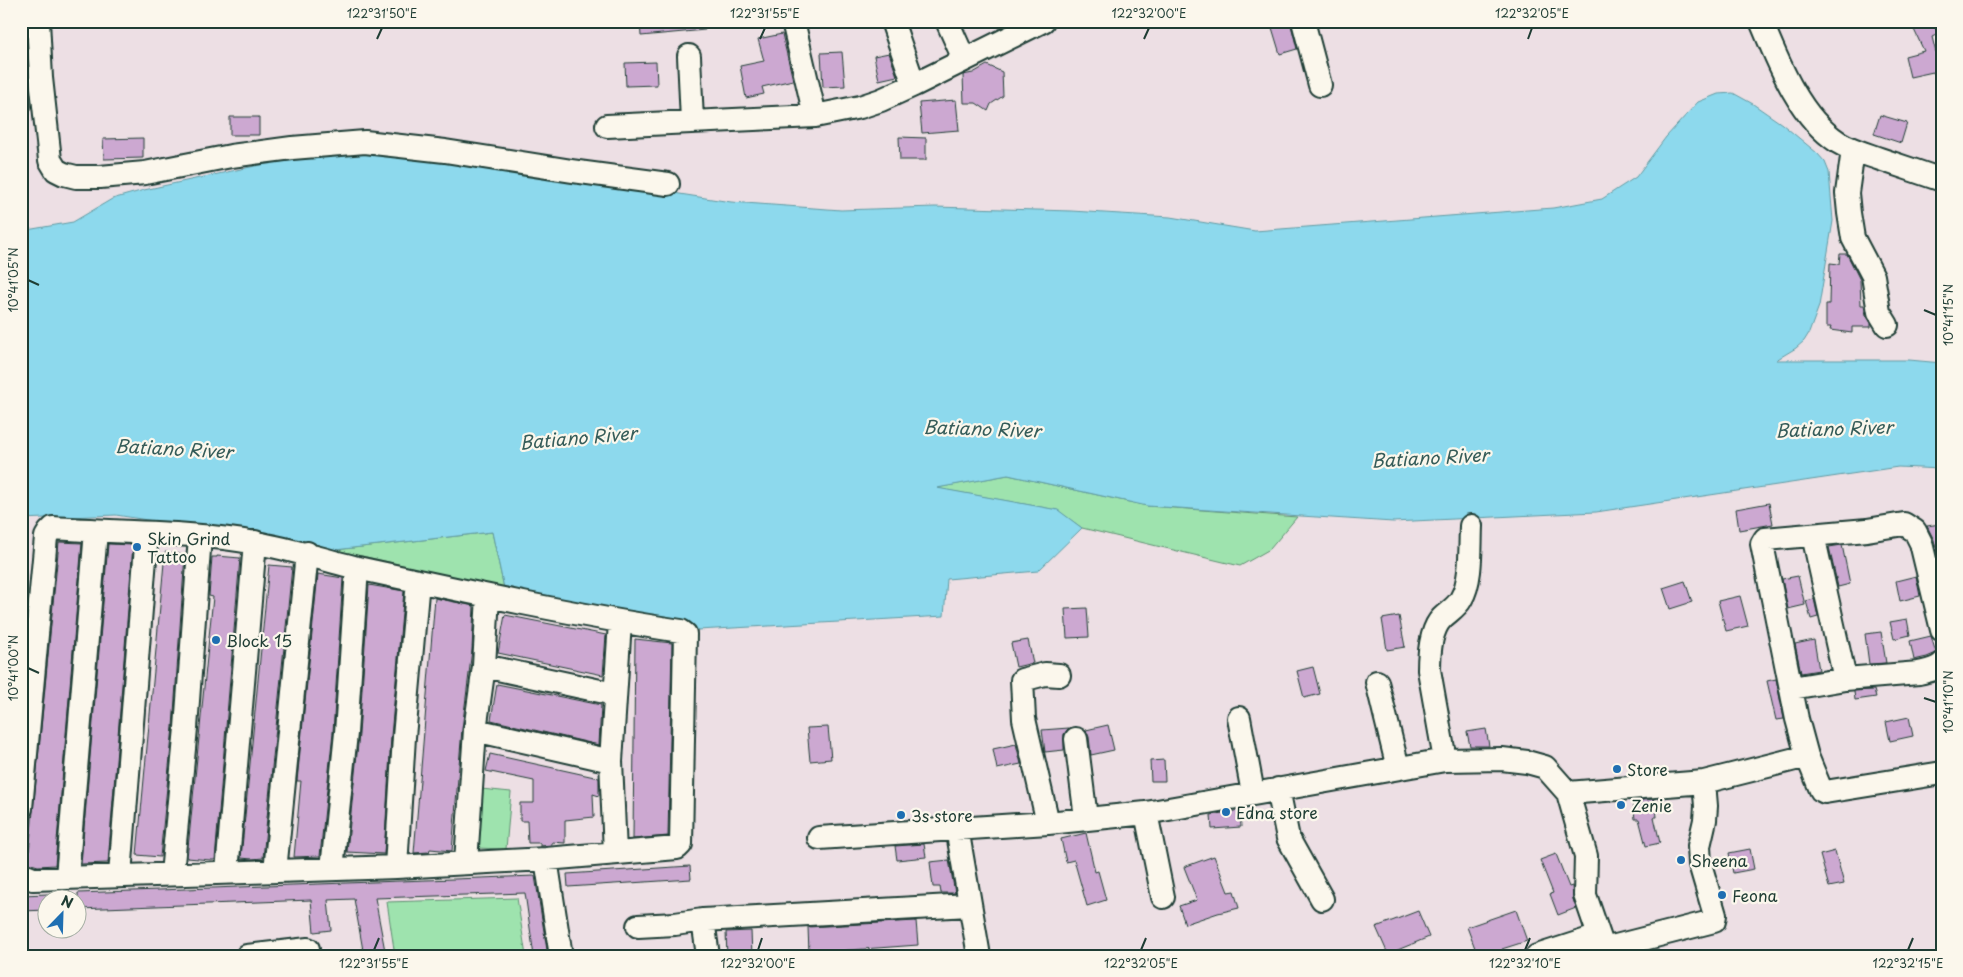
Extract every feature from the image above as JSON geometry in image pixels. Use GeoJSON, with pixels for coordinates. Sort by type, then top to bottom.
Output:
{"type":"FeatureCollection","features":[{"type":"Feature","properties":{"kind":"street"},"geometry":{"type":"LineString","coordinates":[[38,21],[41,78],[50,160],[56,170],[64,174],[76,177],[100,177],[144,173],[231,156],[292,148],[365,142],[445,151],[668,184]]}},
{"type":"Feature","properties":{"kind":"street"},"geometry":{"type":"LineString","coordinates":[[793,21],[815,116]]}},
{"type":"Feature","properties":{"kind":"street"},"geometry":{"type":"LineString","coordinates":[[892,21],[914,85]]}},
{"type":"Feature","properties":{"kind":"street"},"geometry":{"type":"LineString","coordinates":[[947,21],[964,60]]}},
{"type":"Feature","properties":{"kind":"street"},"geometry":{"type":"LineString","coordinates":[[607,126],[815,116],[860,107],[914,85],[1042,21]]}},
{"type":"Feature","properties":{"kind":"street"},"geometry":{"type":"LineString","coordinates":[[1303,21],[1320,85]]}},
{"type":"Feature","properties":{"kind":"street"},"geometry":{"type":"LineString","coordinates":[[1761,21],[1784,74],[1809,114],[1826,133],[1853,150],[1942,180]]}},
{"type":"Feature","properties":{"kind":"street"},"geometry":{"type":"LineString","coordinates":[[689,56],[692,121]]}},
{"type":"Feature","properties":{"kind":"street"},"geometry":{"type":"LineString","coordinates":[[1853,150],[1848,193],[1848,213],[1853,238],[1873,276],[1879,312],[1886,325]]}},
{"type":"Feature","properties":{"kind":"street"},"geometry":{"type":"LineString","coordinates":[[1942,630],[1921,544],[1915,531],[1904,524],[1867,530],[1768,538],[1762,544],[1797,719],[1807,756],[1821,790],[1825,792],[1942,773]]}},
{"type":"Feature","properties":{"kind":"street"},"geometry":{"type":"LineString","coordinates":[[1445,760],[1429,670],[1429,655],[1435,628],[1440,619],[1461,599],[1468,582],[1471,526]]}},
{"type":"Feature","properties":{"kind":"street"},"geometry":{"type":"LineString","coordinates":[[21,808],[46,537],[53,528],[200,536],[255,542],[307,553],[357,568],[620,622],[681,631],[685,634],[681,844],[677,848],[546,859],[332,870],[67,878],[33,878],[21,874]]}},
{"type":"Feature","properties":{"kind":"street"},"geometry":{"type":"LineString","coordinates":[[67,878],[96,531]]}},
{"type":"Feature","properties":{"kind":"street"},"geometry":{"type":"LineString","coordinates":[[120,875],[147,533]]}},
{"type":"Feature","properties":{"kind":"street"},"geometry":{"type":"LineString","coordinates":[[1812,535],[1845,679]]}},
{"type":"Feature","properties":{"kind":"street"},"geometry":{"type":"LineString","coordinates":[[172,874],[186,728],[200,536]]}},
{"type":"Feature","properties":{"kind":"street"},"geometry":{"type":"LineString","coordinates":[[227,872],[255,542]]}},
{"type":"Feature","properties":{"kind":"street"},"geometry":{"type":"LineString","coordinates":[[275,871],[307,553]]}},
{"type":"Feature","properties":{"kind":"street"},"geometry":{"type":"LineString","coordinates":[[332,870],[346,733],[357,568]]}},
{"type":"Feature","properties":{"kind":"street"},"geometry":{"type":"LineString","coordinates":[[396,867],[404,736],[418,581]]}},
{"type":"Feature","properties":{"kind":"street"},"geometry":{"type":"LineString","coordinates":[[466,862],[474,730],[484,666],[488,596]]}},
{"type":"Feature","properties":{"kind":"street"},"geometry":{"type":"LineString","coordinates":[[616,853],[612,761],[614,694],[620,622]]}},
{"type":"Feature","properties":{"kind":"street"},"geometry":{"type":"LineString","coordinates":[[1792,688],[1845,679],[1924,672],[1939,667],[1942,664]]}},
{"type":"Feature","properties":{"kind":"street"},"geometry":{"type":"LineString","coordinates":[[484,666],[614,694]]}},
{"type":"Feature","properties":{"kind":"street"},"geometry":{"type":"LineString","coordinates":[[1048,823],[1024,719],[1022,680],[1045,674],[1059,675]]}},
{"type":"Feature","properties":{"kind":"street"},"geometry":{"type":"LineString","coordinates":[[1377,682],[1398,768]]}},
{"type":"Feature","properties":{"kind":"street"},"geometry":{"type":"LineString","coordinates":[[1239,718],[1253,793]]}},
{"type":"Feature","properties":{"kind":"street"},"geometry":{"type":"LineString","coordinates":[[474,730],[612,761]]}},
{"type":"Feature","properties":{"kind":"street"},"geometry":{"type":"LineString","coordinates":[[1076,739],[1086,818]]}},
{"type":"Feature","properties":{"kind":"street"},"geometry":{"type":"LineString","coordinates":[[1568,793],[1704,782],[1807,756]]}},
{"type":"Feature","properties":{"kind":"street"},"geometry":{"type":"LineString","coordinates":[[819,838],[1048,823],[1146,813],[1445,760],[1502,759],[1526,762],[1545,767],[1568,793],[1586,856],[1585,895],[1603,947]]}},
{"type":"Feature","properties":{"kind":"street"},"geometry":{"type":"LineString","coordinates":[[1537,956],[1603,947],[1714,921],[1715,914],[1700,864],[1699,846],[1706,806],[1704,782]]}},
{"type":"Feature","properties":{"kind":"street"},"geometry":{"type":"LineString","coordinates":[[1278,789],[1288,838],[1322,899]]}},
{"type":"Feature","properties":{"kind":"street"},"geometry":{"type":"LineString","coordinates":[[1146,813],[1163,898]]}},
{"type":"Feature","properties":{"kind":"street"},"geometry":{"type":"LineString","coordinates":[[956,828],[979,956]]}},
{"type":"Feature","properties":{"kind":"street"},"geometry":{"type":"LineString","coordinates":[[546,859],[561,956]]}},
{"type":"Feature","properties":{"kind":"street"},"geometry":{"type":"LineString","coordinates":[[638,926],[703,920],[969,905]]}},
{"type":"Feature","properties":{"kind":"street"},"geometry":{"type":"LineString","coordinates":[[703,920],[708,956]]}},
{"type":"Feature","properties":{"kind":"street"},"geometry":{"type":"LineString","coordinates":[[247,956],[308,949]]}},
{"type":"Feature","properties":{"kind":"green space"},"geometry":{"type":"Polygon","coordinates":[[[1008,475],[1147,506],[1297,517],[1270,549],[1240,566],[1082,528],[1057,510],[935,488],[1008,475]]]}},
{"type":"Feature","properties":{"kind":"green space"},"geometry":{"type":"Polygon","coordinates":[[[492,532],[504,588],[335,550],[492,532]]]}},
{"type":"Feature","properties":{"kind":"green space"},"geometry":{"type":"Polygon","coordinates":[[[481,789],[511,792],[506,849],[476,848],[481,789]]]}},
{"type":"Feature","properties":{"kind":"green space"},"geometry":{"type":"Polygon","coordinates":[[[517,898],[526,956],[395,956],[387,902],[517,898]]]}},
{"type":"Feature","properties":{"kind":"water","name":"Batiano River"},"geometry":{"type":"Polygon","coordinates":[[[1733,93],[1782,124],[1817,153],[1825,162],[1829,172],[1833,221],[1819,306],[1804,341],[1776,360],[1909,360],[1942,363],[1942,469],[1898,467],[1596,512],[1393,522],[1147,506],[1008,475],[937,488],[1058,510],[1082,528],[1038,571],[947,579],[944,616],[698,630],[504,588],[492,532],[335,550],[116,515],[21,519],[21,231],[73,222],[112,199],[144,190],[269,163],[364,152],[449,158],[731,202],[841,210],[935,207],[1071,211],[1170,217],[1255,231],[1553,208],[1602,199],[1636,177],[1666,137],[1698,102],[1718,94],[1733,93]]]}},
{"type":"Feature","properties":{"kind":"building"},"geometry":{"type":"Polygon","coordinates":[[[640,21],[705,21],[705,30],[641,36],[640,21]]]}},
{"type":"Feature","properties":{"kind":"building"},"geometry":{"type":"Polygon","coordinates":[[[1270,21],[1290,21],[1297,49],[1280,54],[1270,21]]]}},
{"type":"Feature","properties":{"kind":"building"},"geometry":{"type":"Polygon","coordinates":[[[1910,21],[1932,21],[1938,34],[1932,37],[1941,73],[1935,75],[1933,72],[1910,77],[1905,56],[1924,51],[1910,21]]]}},
{"type":"Feature","properties":{"kind":"building"},"geometry":{"type":"Polygon","coordinates":[[[782,34],[793,80],[762,87],[764,94],[746,98],[740,66],[764,61],[758,39],[782,34]]]}},
{"type":"Feature","properties":{"kind":"building"},"geometry":{"type":"Polygon","coordinates":[[[842,52],[845,86],[823,87],[821,53],[842,52]]]}},
{"type":"Feature","properties":{"kind":"building"},"geometry":{"type":"Polygon","coordinates":[[[889,53],[897,76],[879,80],[874,56],[889,53]]]}},
{"type":"Feature","properties":{"kind":"building"},"geometry":{"type":"Polygon","coordinates":[[[656,62],[657,85],[626,86],[625,63],[656,62]]]}},
{"type":"Feature","properties":{"kind":"building"},"geometry":{"type":"Polygon","coordinates":[[[987,65],[1002,72],[1003,96],[991,104],[988,111],[976,103],[964,103],[963,75],[973,73],[987,65]]]}},
{"type":"Feature","properties":{"kind":"building"},"geometry":{"type":"Polygon","coordinates":[[[956,100],[959,130],[922,133],[919,103],[956,100]]]}},
{"type":"Feature","properties":{"kind":"building"},"geometry":{"type":"Polygon","coordinates":[[[1880,115],[1907,123],[1901,143],[1874,134],[1880,115]]]}},
{"type":"Feature","properties":{"kind":"building"},"geometry":{"type":"Polygon","coordinates":[[[230,117],[259,117],[259,135],[230,135],[230,117]]]}},
{"type":"Feature","properties":{"kind":"building"},"geometry":{"type":"Polygon","coordinates":[[[899,137],[926,138],[926,160],[900,160],[899,137]]]}},
{"type":"Feature","properties":{"kind":"building"},"geometry":{"type":"Polygon","coordinates":[[[143,138],[143,158],[104,159],[103,139],[143,138]]]}},
{"type":"Feature","properties":{"kind":"building"},"geometry":{"type":"Polygon","coordinates":[[[1840,254],[1847,254],[1860,280],[1861,305],[1864,305],[1866,315],[1871,323],[1871,327],[1852,327],[1852,333],[1830,330],[1831,327],[1826,327],[1826,304],[1829,304],[1830,263],[1839,264],[1840,254]]]}},
{"type":"Feature","properties":{"kind":"building"},"geometry":{"type":"Polygon","coordinates":[[[1769,503],[1773,524],[1739,530],[1736,509],[1769,503]]]}},
{"type":"Feature","properties":{"kind":"building"},"geometry":{"type":"Polygon","coordinates":[[[1940,524],[1942,536],[1942,573],[1934,540],[1927,526],[1940,524]]]}},
{"type":"Feature","properties":{"kind":"building"},"geometry":{"type":"Polygon","coordinates":[[[59,542],[82,543],[55,865],[38,866],[28,863],[59,542]]]}},
{"type":"Feature","properties":{"kind":"building"},"geometry":{"type":"Polygon","coordinates":[[[108,544],[133,545],[108,863],[81,864],[108,544]]]}},
{"type":"Feature","properties":{"kind":"building"},"geometry":{"type":"Polygon","coordinates":[[[1842,545],[1850,584],[1838,587],[1829,547],[1842,545]]]}},
{"type":"Feature","properties":{"kind":"building"},"geometry":{"type":"Polygon","coordinates":[[[165,552],[185,555],[173,727],[160,857],[137,855],[165,552]]]}},
{"type":"Feature","properties":{"kind":"building"},"geometry":{"type":"Polygon","coordinates":[[[212,557],[240,558],[215,860],[211,860],[187,858],[213,597],[209,596],[212,557]]]}},
{"type":"Feature","properties":{"kind":"building"},"geometry":{"type":"Polygon","coordinates":[[[269,565],[292,567],[263,858],[252,859],[241,858],[269,565]]]}},
{"type":"Feature","properties":{"kind":"building"},"geometry":{"type":"Polygon","coordinates":[[[318,574],[343,578],[333,732],[320,856],[294,857],[301,781],[297,781],[318,574]]]}},
{"type":"Feature","properties":{"kind":"building"},"geometry":{"type":"Polygon","coordinates":[[[1798,576],[1805,605],[1788,609],[1782,579],[1798,576]]]}},
{"type":"Feature","properties":{"kind":"building"},"geometry":{"type":"Polygon","coordinates":[[[1916,576],[1920,596],[1900,601],[1896,581],[1916,576]]]}},
{"type":"Feature","properties":{"kind":"building"},"geometry":{"type":"Polygon","coordinates":[[[1685,581],[1692,602],[1670,609],[1663,588],[1685,581]]]}},
{"type":"Feature","properties":{"kind":"building"},"geometry":{"type":"Polygon","coordinates":[[[369,585],[404,591],[391,736],[384,854],[347,852],[359,734],[369,585]]]}},
{"type":"Feature","properties":{"kind":"building"},"geometry":{"type":"Polygon","coordinates":[[[1740,596],[1748,626],[1726,631],[1718,601],[1740,596]]]}},
{"type":"Feature","properties":{"kind":"building"},"geometry":{"type":"Polygon","coordinates":[[[435,598],[474,606],[472,650],[462,729],[452,851],[430,849],[429,852],[414,853],[435,598]]]}},
{"type":"Feature","properties":{"kind":"building"},"geometry":{"type":"Polygon","coordinates":[[[1814,599],[1818,617],[1811,619],[1806,601],[1814,599]]]}},
{"type":"Feature","properties":{"kind":"building"},"geometry":{"type":"Polygon","coordinates":[[[1087,608],[1089,637],[1067,638],[1065,609],[1087,608]]]}},
{"type":"Feature","properties":{"kind":"building"},"geometry":{"type":"Polygon","coordinates":[[[505,615],[606,635],[603,675],[498,653],[505,615]]]}},
{"type":"Feature","properties":{"kind":"building"},"geometry":{"type":"Polygon","coordinates":[[[1399,616],[1405,647],[1387,650],[1382,619],[1399,616]]]}},
{"type":"Feature","properties":{"kind":"building"},"geometry":{"type":"Polygon","coordinates":[[[1907,619],[1910,635],[1894,639],[1890,622],[1907,619]]]}},
{"type":"Feature","properties":{"kind":"building"},"geometry":{"type":"Polygon","coordinates":[[[1881,632],[1886,663],[1869,664],[1865,634],[1881,632]]]}},
{"type":"Feature","properties":{"kind":"building"},"geometry":{"type":"Polygon","coordinates":[[[1931,636],[1936,653],[1914,660],[1910,641],[1931,636]]]}},
{"type":"Feature","properties":{"kind":"building"},"geometry":{"type":"Polygon","coordinates":[[[635,639],[672,643],[668,836],[633,839],[635,639]]]}},
{"type":"Feature","properties":{"kind":"building"},"geometry":{"type":"Polygon","coordinates":[[[1028,640],[1033,663],[1016,667],[1011,643],[1028,640]]]}},
{"type":"Feature","properties":{"kind":"building"},"geometry":{"type":"Polygon","coordinates":[[[1814,640],[1819,670],[1801,673],[1795,644],[1814,640]]]}},
{"type":"Feature","properties":{"kind":"building"},"geometry":{"type":"Polygon","coordinates":[[[1313,667],[1320,694],[1304,698],[1297,671],[1313,667]]]}},
{"type":"Feature","properties":{"kind":"building"},"geometry":{"type":"Polygon","coordinates":[[[1776,679],[1784,719],[1776,720],[1767,681],[1776,679]]]}},
{"type":"Feature","properties":{"kind":"building"},"geometry":{"type":"Polygon","coordinates":[[[497,684],[601,705],[599,745],[491,720],[497,684]]]}},
{"type":"Feature","properties":{"kind":"building"},"geometry":{"type":"Polygon","coordinates":[[[1874,690],[1876,697],[1855,700],[1854,691],[1874,690]]]}},
{"type":"Feature","properties":{"kind":"building"},"geometry":{"type":"Polygon","coordinates":[[[1909,717],[1913,736],[1890,741],[1886,722],[1909,717]]]}},
{"type":"Feature","properties":{"kind":"building"},"geometry":{"type":"Polygon","coordinates":[[[1108,725],[1114,750],[1091,755],[1089,737],[1086,730],[1108,725]]]}},
{"type":"Feature","properties":{"kind":"building"},"geometry":{"type":"Polygon","coordinates":[[[828,727],[831,759],[810,761],[807,728],[828,727]]]}},
{"type":"Feature","properties":{"kind":"building"},"geometry":{"type":"Polygon","coordinates":[[[1069,728],[1064,734],[1064,750],[1045,752],[1042,730],[1069,728]]]}},
{"type":"Feature","properties":{"kind":"building"},"geometry":{"type":"Polygon","coordinates":[[[1486,729],[1489,746],[1470,746],[1467,732],[1486,729]]]}},
{"type":"Feature","properties":{"kind":"building"},"geometry":{"type":"Polygon","coordinates":[[[1016,744],[1021,764],[997,769],[993,749],[1016,744]]]}},
{"type":"Feature","properties":{"kind":"building"},"geometry":{"type":"Polygon","coordinates":[[[490,754],[599,778],[599,796],[593,794],[594,817],[565,820],[565,843],[552,842],[552,845],[540,846],[540,843],[528,843],[527,821],[520,821],[520,803],[534,803],[534,781],[486,771],[490,754]]]}},
{"type":"Feature","properties":{"kind":"building"},"geometry":{"type":"Polygon","coordinates":[[[1164,760],[1165,781],[1151,781],[1150,761],[1164,760]]]}},
{"type":"Feature","properties":{"kind":"building"},"geometry":{"type":"Polygon","coordinates":[[[1655,799],[1657,817],[1654,817],[1660,843],[1646,846],[1639,819],[1635,819],[1633,801],[1655,799]]]}},
{"type":"Feature","properties":{"kind":"building"},"geometry":{"type":"Polygon","coordinates":[[[1240,810],[1241,827],[1212,829],[1211,815],[1240,810]]]}},
{"type":"Feature","properties":{"kind":"building"},"geometry":{"type":"Polygon","coordinates":[[[1086,833],[1095,872],[1098,871],[1106,900],[1087,906],[1074,860],[1066,862],[1061,839],[1086,833]]]}},
{"type":"Feature","properties":{"kind":"building"},"geometry":{"type":"Polygon","coordinates":[[[924,844],[926,857],[897,860],[895,846],[924,844]]]}},
{"type":"Feature","properties":{"kind":"building"},"geometry":{"type":"Polygon","coordinates":[[[1750,849],[1754,869],[1733,873],[1729,853],[1750,849]]]}},
{"type":"Feature","properties":{"kind":"building"},"geometry":{"type":"Polygon","coordinates":[[[1835,851],[1844,884],[1829,887],[1820,855],[1835,851]]]}},
{"type":"Feature","properties":{"kind":"building"},"geometry":{"type":"Polygon","coordinates":[[[1556,854],[1569,887],[1572,886],[1576,908],[1558,915],[1550,894],[1553,893],[1540,860],[1556,854]]]}},
{"type":"Feature","properties":{"kind":"building"},"geometry":{"type":"Polygon","coordinates":[[[1214,856],[1228,892],[1234,891],[1239,908],[1185,924],[1179,906],[1197,900],[1184,867],[1214,856]]]}},
{"type":"Feature","properties":{"kind":"building"},"geometry":{"type":"Polygon","coordinates":[[[949,860],[955,893],[941,893],[940,887],[933,887],[930,862],[949,860]]]}},
{"type":"Feature","properties":{"kind":"building"},"geometry":{"type":"Polygon","coordinates":[[[690,866],[691,879],[568,887],[567,874],[690,866]]]}},
{"type":"Feature","properties":{"kind":"building"},"geometry":{"type":"Polygon","coordinates":[[[535,876],[548,956],[534,956],[525,893],[375,898],[386,956],[364,956],[354,899],[328,900],[331,930],[314,932],[311,900],[88,909],[88,893],[535,876]]]}},
{"type":"Feature","properties":{"kind":"building"},"geometry":{"type":"Polygon","coordinates":[[[38,894],[38,910],[21,911],[21,895],[38,894]]]}},
{"type":"Feature","properties":{"kind":"building"},"geometry":{"type":"Polygon","coordinates":[[[1516,910],[1527,941],[1502,949],[1504,956],[1478,956],[1467,927],[1516,910]]]}},
{"type":"Feature","properties":{"kind":"building"},"geometry":{"type":"Polygon","coordinates":[[[1418,911],[1429,937],[1388,954],[1376,927],[1418,911]]]}},
{"type":"Feature","properties":{"kind":"building"},"geometry":{"type":"Polygon","coordinates":[[[916,921],[918,945],[809,953],[808,927],[916,921]]]}},
{"type":"Feature","properties":{"kind":"building"},"geometry":{"type":"Polygon","coordinates":[[[751,931],[752,956],[727,956],[726,932],[751,931]]]}},
{"type":"Feature","properties":{"kind":"place","name":"Skin Grind Tattoo"},"geometry":{"type":"Point","coordinates":[137,547]}},
{"type":"Feature","properties":{"kind":"place","name":"Block 15"},"geometry":{"type":"Point","coordinates":[216,640]}},
{"type":"Feature","properties":{"kind":"place","name":"Store"},"geometry":{"type":"Point","coordinates":[1617,769]}},
{"type":"Feature","properties":{"kind":"place","name":"Zenie"},"geometry":{"type":"Point","coordinates":[1621,805]}},
{"type":"Feature","properties":{"kind":"place","name":"Edna store"},"geometry":{"type":"Point","coordinates":[1226,812]}},
{"type":"Feature","properties":{"kind":"place","name":"3s store"},"geometry":{"type":"Point","coordinates":[901,815]}},
{"type":"Feature","properties":{"kind":"place","name":"Sheena"},"geometry":{"type":"Point","coordinates":[1681,860]}},
{"type":"Feature","properties":{"kind":"place","name":"Feona"},"geometry":{"type":"Point","coordinates":[1722,895]}}]}
